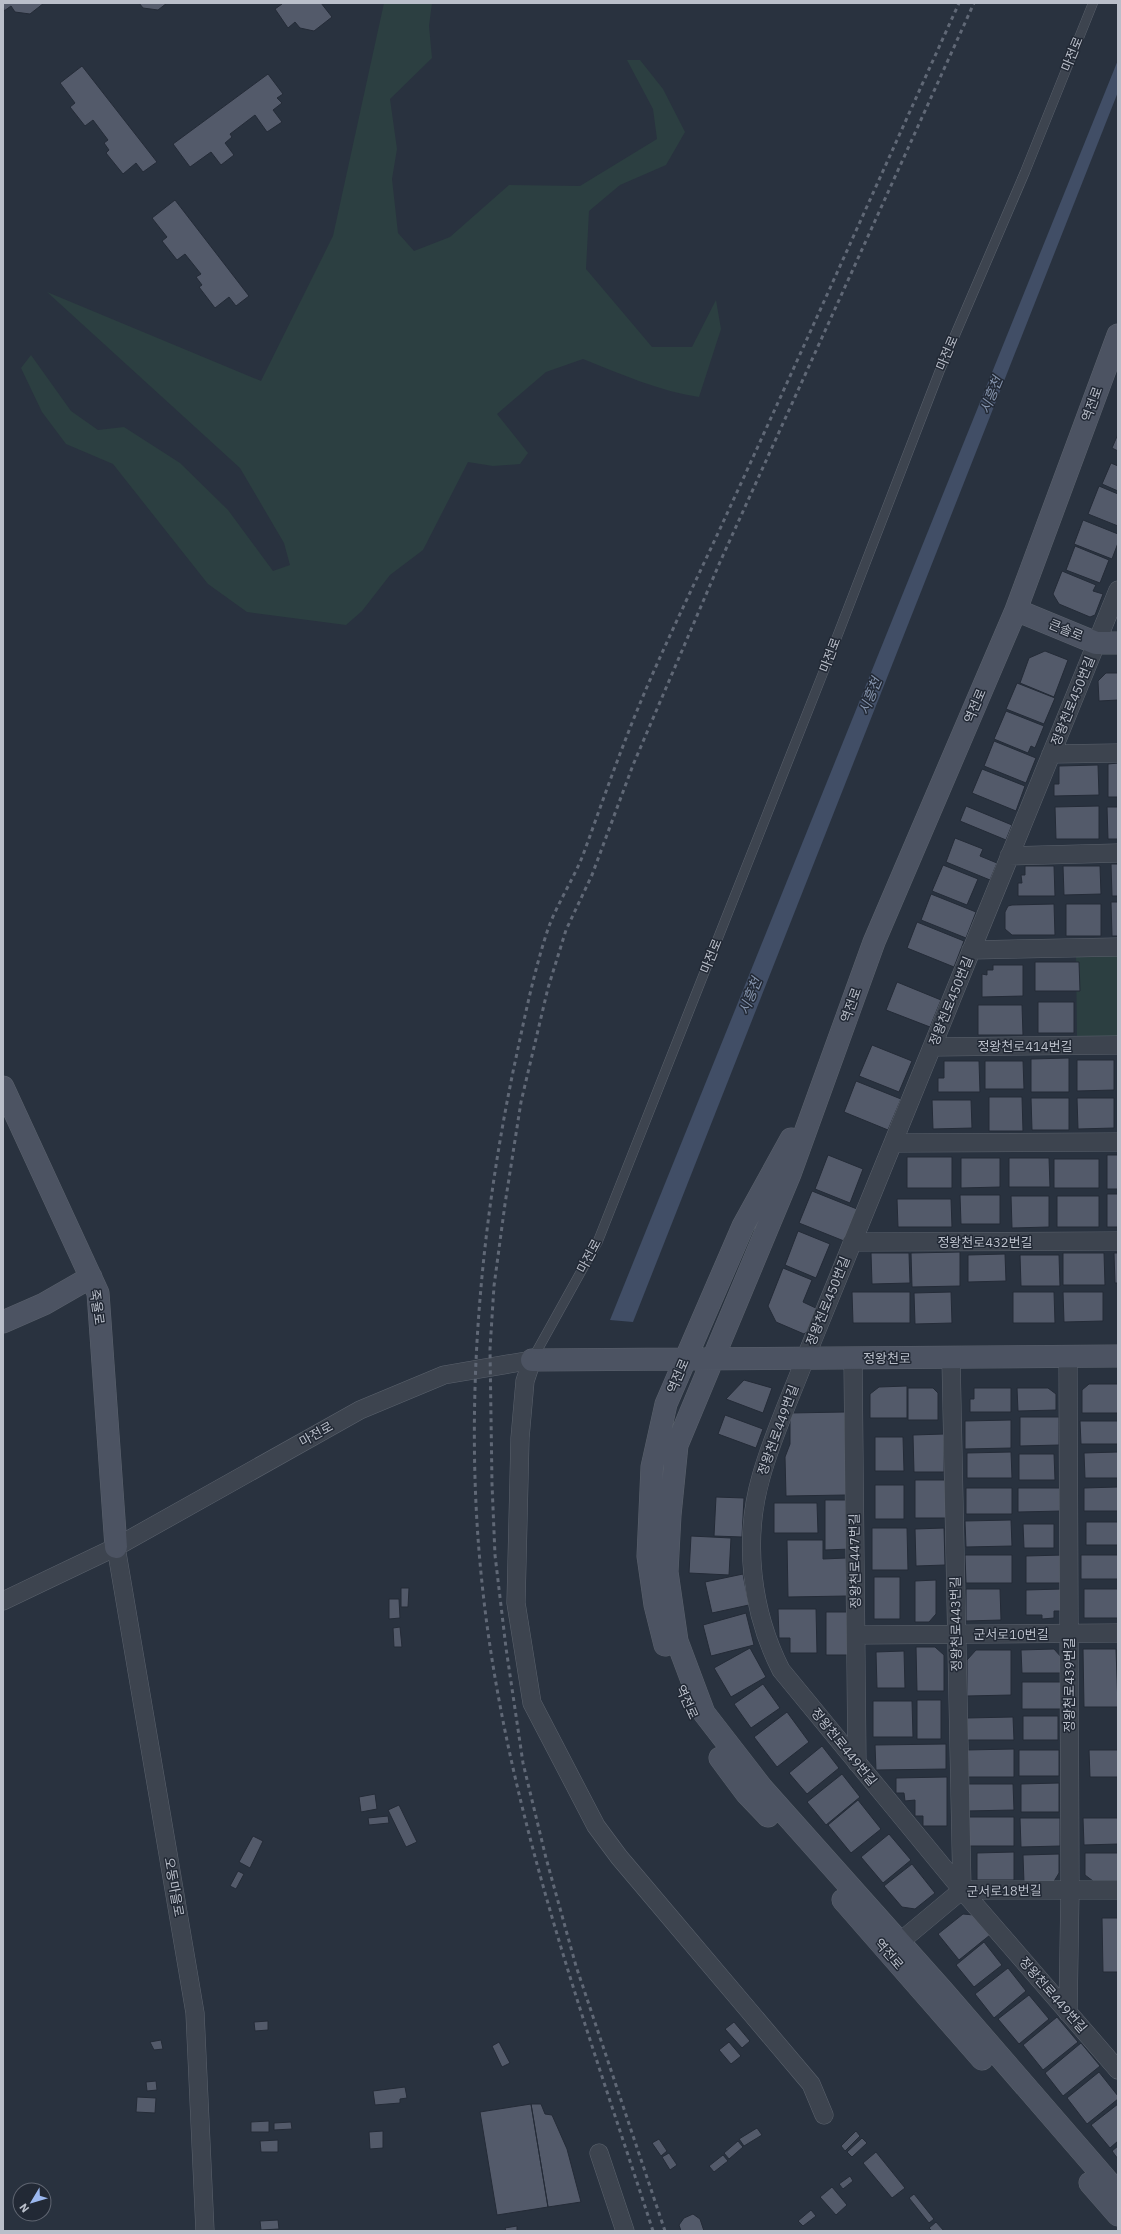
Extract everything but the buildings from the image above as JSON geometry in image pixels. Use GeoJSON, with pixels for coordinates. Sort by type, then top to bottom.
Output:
{"type":"FeatureCollection","features":[{"type":"Feature","properties":{"kind":"main road","name":"역전로"},"geometry":{"type":"LineString","coordinates":[[1118,335],[1016,610],[874,942],[790,1174],[677,1445],[670,1515],[667,1572],[677,1642],[704,1713],[762,1788],[1020,2101],[1118,2215]]}},
{"type":"Feature","properties":{"kind":"main road","name":"큰솔로"},"geometry":{"type":"LineString","coordinates":[[1016,610],[1096,643],[1118,643]]}},
{"type":"Feature","properties":{"kind":"main road","name":"역전로"},"geometry":{"type":"LineString","coordinates":[[826,1075],[743,1226],[666,1404],[652,1474],[648,1556],[655,1605],[668,1656],[684,1698],[701,1733],[746,1793],[817,1869],[894,1947],[1118,2193]]}},
{"type":"Feature","properties":{"kind":"main road","name":"죽율로"},"geometry":{"type":"LineString","coordinates":[[3,1086],[98,1293],[116,1546]]}},
{"type":"Feature","properties":{"kind":"main road"},"geometry":{"type":"LineString","coordinates":[[3,1322],[44,1304],[90,1277]]}},
{"type":"Feature","properties":{"kind":"main road","name":"정왕천로"},"geometry":{"type":"LineString","coordinates":[[532,1360],[712,1360],[1118,1356]]}},
{"type":"Feature","properties":{"kind":"street","name":"정왕천로450번길"},"geometry":{"type":"LineString","coordinates":[[805,1359],[1118,590]]}},
{"type":"Feature","properties":{"kind":"street"},"geometry":{"type":"LineString","coordinates":[[1051,754],[1118,753]]}},
{"type":"Feature","properties":{"kind":"street"},"geometry":{"type":"LineString","coordinates":[[1009,856],[1118,854]]}},
{"type":"Feature","properties":{"kind":"street"},"geometry":{"type":"LineString","coordinates":[[971,950],[1118,947]]}},
{"type":"Feature","properties":{"kind":"street","name":"정왕천로414번길"},"geometry":{"type":"LineString","coordinates":[[932,1047],[1118,1045]]}},
{"type":"Feature","properties":{"kind":"street"},"geometry":{"type":"LineString","coordinates":[[893,1143],[1118,1142]]}},
{"type":"Feature","properties":{"kind":"street","name":"정왕천로432번길"},"geometry":{"type":"LineString","coordinates":[[852,1242],[1118,1241]]}},
{"type":"Feature","properties":{"kind":"street","name":"정왕천로439번길"},"geometry":{"type":"LineString","coordinates":[[1068,1357],[1070,1890],[1068,2013]]}},
{"type":"Feature","properties":{"kind":"street","name":"정왕천로443번길"},"geometry":{"type":"LineString","coordinates":[[951,1358],[962,1890]]}},
{"type":"Feature","properties":{"kind":"street","name":"정왕천로449번길"},"geometry":{"type":"LineString","coordinates":[[805,1359],[761,1476],[752,1529],[754,1573],[761,1622],[769,1647],[781,1670],[857,1763],[962,1890],[1118,2070]]}},
{"type":"Feature","properties":{"kind":"street","name":"정왕천로447번길"},"geometry":{"type":"LineString","coordinates":[[853,1359],[857,1763]]}},
{"type":"Feature","properties":{"kind":"street","name":"마전로"},"geometry":{"type":"LineString","coordinates":[[3,1601],[116,1546],[360,1410],[444,1375],[532,1360]]}},
{"type":"Feature","properties":{"kind":"street"},"geometry":{"type":"LineString","coordinates":[[532,1360],[525,1381],[520,1438],[516,1604],[532,1703],[596,1826],[619,1857],[811,2084],[824,2114]]}},
{"type":"Feature","properties":{"kind":"street","name":"오동마을로"},"geometry":{"type":"LineString","coordinates":[[116,1546],[195,2014],[205,2231]]}},
{"type":"Feature","properties":{"kind":"street","name":"군서로10번길"},"geometry":{"type":"LineString","coordinates":[[856,1635],[1118,1633]]}},
{"type":"Feature","properties":{"kind":"street","name":"군서로18번길"},"geometry":{"type":"LineString","coordinates":[[894,1947],[962,1890],[1118,1890]]}},
{"type":"Feature","properties":{"kind":"street"},"geometry":{"type":"LineString","coordinates":[[599,2153],[625,2231]]}},
{"type":"Feature","properties":{"kind":"lane","name":"마전로"},"geometry":{"type":"LineString","coordinates":[[532,1360],[598,1241],[822,676],[940,370],[1025,172],[1093,3]]}},
{"type":"Feature","properties":{"kind":"shaded area"},"geometry":{"type":"Polygon","coordinates":[[[384,3],[432,3],[429,26],[432,58],[390,99],[397,149],[392,179],[398,233],[414,251],[450,237],[509,185],[580,186],[657,139],[653,109],[627,60],[640,60],[663,89],[685,132],[666,165],[620,185],[589,211],[586,269],[652,347],[692,347],[716,300],[721,329],[699,397],[669,391],[583,359],[546,372],[497,414],[528,453],[520,464],[493,466],[468,462],[423,550],[390,575],[362,611],[346,625],[247,612],[208,584],[113,464],[66,444],[42,412],[21,368],[31,355],[71,411],[98,430],[124,427],[180,463],[228,510],[273,571],[290,565],[284,543],[240,468],[47,292],[261,381],[333,236],[384,3]]]}},
{"type":"Feature","properties":{"kind":"shaded area"},"geometry":{"type":"Polygon","coordinates":[[[1076,954],[1118,954],[1118,1036],[1077,1037],[1076,954]]]}},
{"type":"Feature","properties":{"kind":"water","name":"시흥천"},"geometry":{"type":"Polygon","coordinates":[[[1118,60],[1118,92],[633,1322],[610,1320],[1118,60]]]}},
{"type":"Feature","properties":{"kind":"railway"},"geometry":{"type":"LineString","coordinates":[[653,2231],[600,2072],[550,1911],[528,1830],[509,1749],[493,1666],[482,1583],[474,1454],[478,1324],[492,1194],[514,1067],[533,980],[548,929],[583,855],[611,777],[651,678],[784,390],[959,3]]}},
{"type":"Feature","properties":{"kind":"railway"},"geometry":{"type":"LineString","coordinates":[[665,2231],[576,1966],[546,1858],[523,1763],[506,1648],[495,1555],[492,1484],[490,1349],[494,1286],[505,1204],[521,1102],[548,988],[566,930],[592,875],[633,765],[720,562],[974,3]]}}]}
